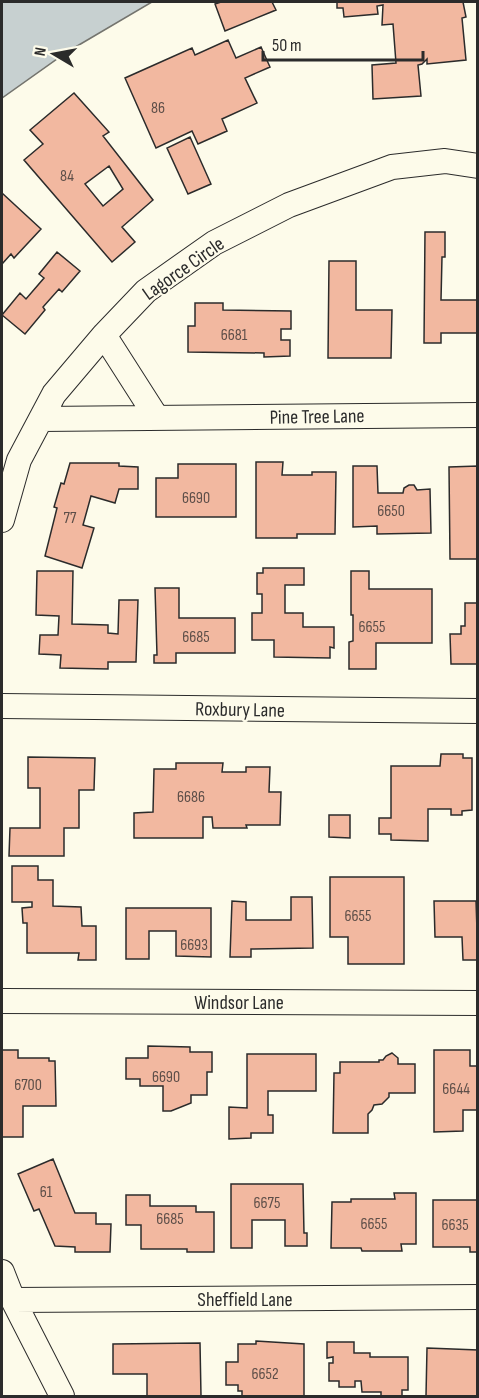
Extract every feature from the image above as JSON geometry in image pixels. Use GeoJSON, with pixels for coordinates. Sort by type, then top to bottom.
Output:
{"type":"FeatureCollection","features":[{"type":"Feature","properties":{"kind":"street","name":"Lagorce Circle"},"geometry":{"type":"LineString","coordinates":[[2,520],[19,460],[54,394],[104,335],[146,291],[214,243],[289,205],[392,167],[445,161],[477,166]]}},
{"type":"Feature","properties":{"kind":"street"},"geometry":{"type":"LineString","coordinates":[[104,335],[157,418]]}},
{"type":"Feature","properties":{"kind":"street","name":"Pine Tree Lane"},"geometry":{"type":"LineString","coordinates":[[41,419],[477,415]]}},
{"type":"Feature","properties":{"kind":"street","name":"Roxbury Lane"},"geometry":{"type":"LineString","coordinates":[[2,706],[477,711]]}},
{"type":"Feature","properties":{"kind":"street","name":"Windsor Lane"},"geometry":{"type":"LineString","coordinates":[[2,1001],[477,1003]]}},
{"type":"Feature","properties":{"kind":"street"},"geometry":{"type":"LineString","coordinates":[[2,1272],[13,1300],[62,1396]]}},
{"type":"Feature","properties":{"kind":"street","name":"Sheffield Lane"},"geometry":{"type":"LineString","coordinates":[[13,1300],[477,1297]]}},
{"type":"Feature","properties":{"kind":"shaded area"},"geometry":{"type":"Polygon","coordinates":[[[2,2],[152,2],[67,52],[2,98],[2,2]]]}},
{"type":"Feature","properties":{"kind":"building"},"geometry":{"type":"Polygon","coordinates":[[[272,2],[276,10],[225,31],[215,4],[272,2]]]}},
{"type":"Feature","properties":{"kind":"building"},"geometry":{"type":"Polygon","coordinates":[[[337,2],[463,2],[466,17],[462,18],[466,60],[427,64],[427,59],[418,65],[421,96],[373,99],[372,65],[396,63],[393,24],[382,25],[383,5],[377,6],[378,14],[344,17],[343,8],[337,8],[337,2]]]}},
{"type":"Feature","properties":{"kind":"building"},"geometry":{"type":"Polygon","coordinates":[[[228,40],[236,58],[261,47],[270,67],[245,78],[257,103],[222,119],[227,131],[198,144],[192,131],[156,148],[125,78],[192,48],[195,55],[228,40]]]}},
{"type":"Feature","properties":{"kind":"building"},"geometry":{"type":"Polygon","coordinates":[[[74,93],[109,132],[103,136],[153,200],[122,227],[135,242],[112,262],[24,160],[43,144],[30,130],[74,93]],[[109,166],[85,184],[103,206],[123,189],[109,166]]]}},
{"type":"Feature","properties":{"kind":"building"},"geometry":{"type":"Polygon","coordinates":[[[190,137],[211,184],[188,194],[167,148],[190,137]]]}},
{"type":"Feature","properties":{"kind":"building"},"geometry":{"type":"Polygon","coordinates":[[[2,193],[41,229],[14,258],[11,254],[2,264],[2,193]]]}},
{"type":"Feature","properties":{"kind":"building"},"geometry":{"type":"Polygon","coordinates":[[[425,232],[445,232],[441,300],[478,300],[478,333],[441,333],[441,343],[424,343],[425,232]]]}},
{"type":"Feature","properties":{"kind":"building"},"geometry":{"type":"Polygon","coordinates":[[[57,252],[80,271],[62,292],[59,289],[43,307],[45,310],[25,334],[2,315],[20,293],[26,299],[44,278],[39,274],[57,252]]]}},
{"type":"Feature","properties":{"kind":"building"},"geometry":{"type":"Polygon","coordinates":[[[329,261],[356,261],[356,310],[392,310],[391,358],[328,358],[329,261]]]}},
{"type":"Feature","properties":{"kind":"building"},"geometry":{"type":"Polygon","coordinates":[[[195,303],[223,303],[223,310],[291,311],[291,329],[281,329],[281,340],[290,340],[290,356],[264,357],[264,353],[188,352],[188,326],[195,326],[195,303]]]}},
{"type":"Feature","properties":{"kind":"building"},"geometry":{"type":"Polygon","coordinates":[[[256,462],[283,462],[282,475],[336,472],[335,534],[297,534],[297,538],[256,538],[256,462]]]}},
{"type":"Feature","properties":{"kind":"building"},"geometry":{"type":"Polygon","coordinates":[[[70,463],[119,463],[119,466],[138,467],[138,489],[119,489],[115,503],[91,496],[83,525],[94,528],[82,568],[45,556],[57,508],[54,507],[70,463]]]}},
{"type":"Feature","properties":{"kind":"building"},"geometry":{"type":"Polygon","coordinates":[[[178,464],[236,464],[236,517],[156,517],[156,478],[178,478],[178,464]]]}},
{"type":"Feature","properties":{"kind":"building"},"geometry":{"type":"Polygon","coordinates":[[[353,466],[377,466],[378,493],[403,493],[404,488],[409,485],[414,485],[417,490],[430,489],[431,533],[377,534],[377,526],[353,527],[353,466]]]}},
{"type":"Feature","properties":{"kind":"building"},"geometry":{"type":"Polygon","coordinates":[[[478,466],[478,559],[450,559],[449,467],[478,466]]]}},
{"type":"Feature","properties":{"kind":"building"},"geometry":{"type":"Polygon","coordinates":[[[263,568],[304,568],[304,585],[285,585],[285,613],[303,613],[303,627],[334,627],[334,648],[330,647],[330,658],[274,657],[274,640],[252,640],[252,613],[262,613],[262,594],[257,594],[257,573],[263,573],[263,568]]]}},
{"type":"Feature","properties":{"kind":"building"},"geometry":{"type":"Polygon","coordinates":[[[37,571],[73,571],[72,624],[108,625],[108,633],[118,634],[119,600],[138,600],[136,662],[108,662],[108,669],[60,668],[61,655],[39,654],[40,635],[58,635],[59,616],[36,615],[37,571]]]}},
{"type":"Feature","properties":{"kind":"building"},"geometry":{"type":"Polygon","coordinates":[[[351,571],[369,571],[369,589],[432,589],[432,643],[376,643],[376,669],[349,669],[349,642],[353,641],[351,571]]]}},
{"type":"Feature","properties":{"kind":"building"},"geometry":{"type":"Polygon","coordinates":[[[155,588],[179,588],[179,618],[235,618],[235,653],[176,653],[176,663],[154,663],[154,655],[157,655],[155,588]]]}},
{"type":"Feature","properties":{"kind":"building"},"geometry":{"type":"Polygon","coordinates":[[[465,603],[478,603],[478,664],[451,664],[450,634],[461,634],[461,626],[465,626],[465,603]]]}},
{"type":"Feature","properties":{"kind":"building"},"geometry":{"type":"Polygon","coordinates":[[[441,754],[463,754],[463,758],[472,758],[472,810],[462,811],[462,815],[451,815],[451,809],[428,809],[428,841],[391,840],[391,834],[379,834],[379,818],[391,818],[391,766],[440,766],[441,754]]]}},
{"type":"Feature","properties":{"kind":"building"},"geometry":{"type":"Polygon","coordinates":[[[28,757],[95,758],[94,790],[79,790],[79,828],[64,828],[64,856],[9,856],[10,828],[40,828],[40,788],[28,788],[28,757]]]}},
{"type":"Feature","properties":{"kind":"building"},"geometry":{"type":"Polygon","coordinates":[[[176,763],[223,763],[222,772],[246,772],[246,767],[270,767],[269,792],[281,792],[280,825],[213,828],[212,817],[203,817],[203,838],[134,838],[134,813],[153,812],[154,769],[176,769],[176,763]]]}},
{"type":"Feature","properties":{"kind":"building"},"geometry":{"type":"Polygon","coordinates":[[[329,815],[350,815],[350,838],[329,837],[329,815]]]}},
{"type":"Feature","properties":{"kind":"building"},"geometry":{"type":"Polygon","coordinates":[[[12,866],[38,866],[38,880],[53,880],[53,906],[81,907],[82,926],[96,926],[96,960],[78,960],[79,953],[27,953],[27,923],[23,923],[22,908],[32,907],[32,902],[12,902],[12,866]]]}},
{"type":"Feature","properties":{"kind":"building"},"geometry":{"type":"Polygon","coordinates":[[[330,877],[404,877],[404,964],[348,964],[348,937],[330,937],[330,877]]]}},
{"type":"Feature","properties":{"kind":"building"},"geometry":{"type":"Polygon","coordinates":[[[291,897],[312,897],[313,948],[251,949],[251,957],[230,957],[232,901],[246,902],[246,920],[291,920],[291,897]]]}},
{"type":"Feature","properties":{"kind":"building"},"geometry":{"type":"Polygon","coordinates":[[[434,901],[476,901],[478,960],[463,960],[462,937],[435,937],[434,901]]]}},
{"type":"Feature","properties":{"kind":"building"},"geometry":{"type":"Polygon","coordinates":[[[126,908],[211,908],[211,957],[176,956],[176,931],[149,931],[149,959],[126,959],[126,908]]]}},
{"type":"Feature","properties":{"kind":"building"},"geometry":{"type":"Polygon","coordinates":[[[148,1046],[190,1047],[190,1052],[212,1052],[212,1072],[207,1072],[207,1095],[191,1095],[191,1103],[171,1111],[163,1111],[163,1086],[140,1086],[140,1079],[126,1079],[126,1058],[148,1058],[148,1046]]]}},
{"type":"Feature","properties":{"kind":"building"},"geometry":{"type":"Polygon","coordinates":[[[2,1050],[18,1050],[18,1058],[49,1058],[49,1061],[55,1061],[56,1106],[23,1106],[23,1137],[2,1137],[2,1050]]]}},
{"type":"Feature","properties":{"kind":"building"},"geometry":{"type":"Polygon","coordinates":[[[434,1050],[470,1050],[470,1066],[478,1066],[478,1110],[463,1110],[463,1131],[434,1132],[434,1050]]]}},
{"type":"Feature","properties":{"kind":"building"},"geometry":{"type":"Polygon","coordinates":[[[392,1053],[398,1058],[398,1064],[415,1064],[415,1093],[389,1093],[389,1097],[382,1104],[374,1105],[368,1114],[368,1133],[333,1133],[334,1073],[340,1073],[340,1062],[379,1062],[392,1053]]]}},
{"type":"Feature","properties":{"kind":"building"},"geometry":{"type":"Polygon","coordinates":[[[247,1054],[316,1054],[316,1091],[268,1091],[268,1115],[273,1115],[273,1133],[251,1133],[251,1138],[229,1139],[229,1107],[247,1108],[247,1054]]]}},
{"type":"Feature","properties":{"kind":"building"},"geometry":{"type":"Polygon","coordinates":[[[53,1159],[75,1213],[96,1213],[96,1224],[111,1224],[110,1252],[75,1252],[75,1247],[55,1246],[39,1209],[34,1211],[18,1174],[53,1159]]]}},
{"type":"Feature","properties":{"kind":"building"},"geometry":{"type":"Polygon","coordinates":[[[231,1184],[303,1184],[304,1233],[307,1233],[307,1246],[285,1246],[285,1220],[252,1220],[252,1248],[231,1248],[231,1184]]]}},
{"type":"Feature","properties":{"kind":"building"},"geometry":{"type":"Polygon","coordinates":[[[394,1193],[416,1193],[416,1244],[401,1244],[402,1251],[331,1248],[332,1202],[351,1202],[351,1199],[395,1199],[394,1193]]]}},
{"type":"Feature","properties":{"kind":"building"},"geometry":{"type":"Polygon","coordinates":[[[126,1195],[150,1195],[150,1206],[196,1206],[196,1212],[214,1212],[214,1252],[187,1252],[187,1249],[141,1249],[141,1225],[126,1225],[126,1195]]]}},
{"type":"Feature","properties":{"kind":"building"},"geometry":{"type":"Polygon","coordinates":[[[433,1200],[478,1200],[478,1252],[470,1252],[470,1247],[433,1247],[433,1200]]]}},
{"type":"Feature","properties":{"kind":"building"},"geometry":{"type":"Polygon","coordinates":[[[256,1341],[304,1344],[304,1396],[242,1396],[242,1391],[238,1391],[238,1385],[226,1385],[226,1362],[238,1362],[238,1344],[256,1344],[256,1341]]]}},
{"type":"Feature","properties":{"kind":"building"},"geometry":{"type":"Polygon","coordinates":[[[327,1342],[354,1342],[354,1353],[370,1353],[370,1357],[408,1357],[408,1390],[402,1390],[402,1396],[381,1396],[381,1392],[362,1392],[361,1381],[355,1381],[355,1387],[339,1387],[339,1381],[329,1381],[329,1363],[333,1363],[333,1357],[327,1358],[327,1342]]]}},
{"type":"Feature","properties":{"kind":"building"},"geometry":{"type":"Polygon","coordinates":[[[200,1343],[201,1396],[147,1396],[147,1374],[113,1374],[113,1344],[200,1343]]]}},
{"type":"Feature","properties":{"kind":"building"},"geometry":{"type":"Polygon","coordinates":[[[427,1348],[478,1350],[478,1396],[426,1396],[427,1348]]]}}]}
